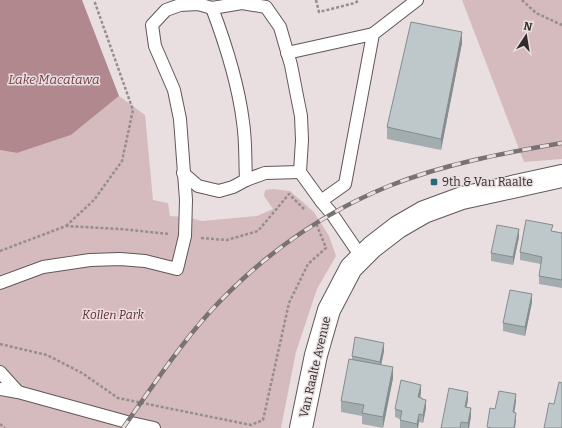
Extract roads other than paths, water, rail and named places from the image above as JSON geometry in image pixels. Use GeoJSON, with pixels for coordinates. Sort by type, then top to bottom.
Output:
{"type":"FeatureCollection","features":[{"type":"Feature","properties":{"kind":"street","name":"Van Raalte Avenue"},"geometry":{"type":"LineString","coordinates":[[301,428],[316,355],[329,310],[351,268],[372,247],[398,227],[424,212],[462,198],[556,181]]}},
{"type":"Feature","properties":{"kind":"lane"},"geometry":{"type":"LineString","coordinates":[[287,52],[373,34],[417,0]]}},
{"type":"Feature","properties":{"kind":"lane"},"geometry":{"type":"LineString","coordinates":[[0,283],[43,267],[90,260],[120,259],[145,261],[177,269],[185,236],[186,200],[180,119],[174,90],[155,46],[152,25],[166,10],[180,5],[198,4],[212,8],[242,3],[266,7],[280,27],[301,116],[302,140],[300,172],[332,214],[362,258]]}},
{"type":"Feature","properties":{"kind":"lane"},"geometry":{"type":"LineString","coordinates":[[212,8],[226,45],[236,83],[243,123],[246,180]]}},
{"type":"Feature","properties":{"kind":"lane"},"geometry":{"type":"LineString","coordinates":[[321,201],[345,184],[373,34]]}},
{"type":"Feature","properties":{"kind":"lane"},"geometry":{"type":"LineString","coordinates":[[183,173],[198,186],[219,191],[234,187],[246,180],[265,173],[300,172]]}},
{"type":"Feature","properties":{"kind":"lane"},"geometry":{"type":"LineString","coordinates":[[0,372],[18,392]]}},
{"type":"Feature","properties":{"kind":"lane"},"geometry":{"type":"LineString","coordinates":[[0,389],[18,392],[154,428]]}},
{"type":"Feature","properties":{"kind":"water","name":"Lake Macatawa"},"geometry":{"type":"Polygon","coordinates":[[[0,0],[82,0],[119,96],[71,135],[17,153],[0,150],[0,0]]]}},
{"type":"Feature","properties":{"kind":"railway"},"geometry":{"type":"LineString","coordinates":[[123,428],[175,355],[208,314],[227,294],[269,257],[315,224],[363,197],[431,171],[474,160],[562,143]]}},
{"type":"Feature","properties":{"kind":"place","name":"9th & Van Raalte"},"geometry":{"type":"Point","coordinates":[434,182]}},
{"type":"Feature","properties":{"kind":"park label","name":"Kollen Park"},"geometry":{"type":"Point","coordinates":[113,315]}}]}
